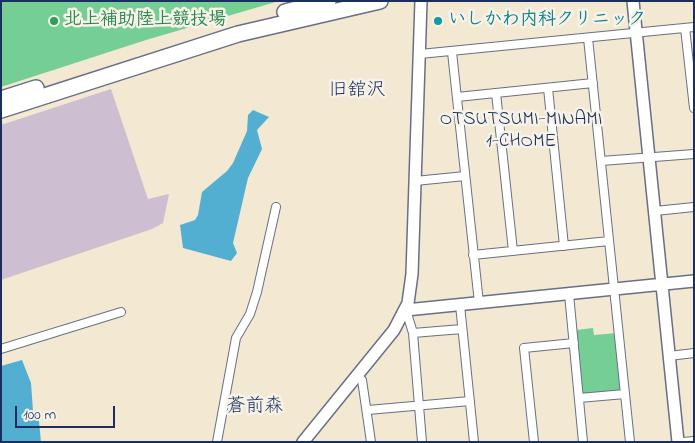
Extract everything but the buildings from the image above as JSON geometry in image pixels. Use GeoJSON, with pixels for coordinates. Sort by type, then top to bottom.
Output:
{"type":"FeatureCollection","features":[{"type":"Feature","properties":{"kind":"highway"},"geometry":{"type":"LineString","coordinates":[[1,99],[236,26],[328,1]]}},
{"type":"Feature","properties":{"kind":"highway"},"geometry":{"type":"LineString","coordinates":[[1,110],[238,34],[380,1]]}},
{"type":"Feature","properties":{"kind":"street"},"geometry":{"type":"LineString","coordinates":[[303,442],[394,330],[406,310],[412,274],[421,1]]}},
{"type":"Feature","properties":{"kind":"street"},"geometry":{"type":"LineString","coordinates":[[633,1],[678,442]]}},
{"type":"Feature","properties":{"kind":"street"},"geometry":{"type":"LineString","coordinates":[[420,54],[694,27]]}},
{"type":"Feature","properties":{"kind":"street"},"geometry":{"type":"LineString","coordinates":[[685,28],[692,72],[694,108]]}},
{"type":"Feature","properties":{"kind":"street"},"geometry":{"type":"LineString","coordinates":[[588,38],[630,442]]}},
{"type":"Feature","properties":{"kind":"street"},"geometry":{"type":"LineString","coordinates":[[452,52],[479,303]]}},
{"type":"Feature","properties":{"kind":"street"},"geometry":{"type":"LineString","coordinates":[[457,98],[593,83]]}},
{"type":"Feature","properties":{"kind":"street"},"geometry":{"type":"LineString","coordinates":[[548,88],[564,246]]}},
{"type":"Feature","properties":{"kind":"street"},"geometry":{"type":"LineString","coordinates":[[496,93],[513,251]]}},
{"type":"Feature","properties":{"kind":"street"},"geometry":{"type":"LineString","coordinates":[[601,161],[694,154]]}},
{"type":"Feature","properties":{"kind":"street"},"geometry":{"type":"LineString","coordinates":[[414,182],[465,176]]}},
{"type":"Feature","properties":{"kind":"street"},"geometry":{"type":"LineString","coordinates":[[217,442],[236,338],[250,314],[257,292],[276,207]]}},
{"type":"Feature","properties":{"kind":"street"},"geometry":{"type":"LineString","coordinates":[[655,211],[694,207]]}},
{"type":"Feature","properties":{"kind":"street"},"geometry":{"type":"LineString","coordinates":[[473,255],[610,241]]}},
{"type":"Feature","properties":{"kind":"street"},"geometry":{"type":"LineString","coordinates":[[406,310],[694,282]]}},
{"type":"Feature","properties":{"kind":"street"},"geometry":{"type":"LineString","coordinates":[[569,294],[583,442]]}},
{"type":"Feature","properties":{"kind":"street"},"geometry":{"type":"LineString","coordinates":[[460,305],[474,442]]}},
{"type":"Feature","properties":{"kind":"street"},"geometry":{"type":"LineString","coordinates":[[406,310],[412,333],[422,442]]}},
{"type":"Feature","properties":{"kind":"street"},"geometry":{"type":"LineString","coordinates":[[1,349],[121,312]]}},
{"type":"Feature","properties":{"kind":"street"},"geometry":{"type":"LineString","coordinates":[[412,333],[462,329]]}},
{"type":"Feature","properties":{"kind":"street"},"geometry":{"type":"LineString","coordinates":[[534,442],[524,348],[574,343]]}},
{"type":"Feature","properties":{"kind":"street"},"geometry":{"type":"LineString","coordinates":[[670,356],[694,353]]}},
{"type":"Feature","properties":{"kind":"street"},"geometry":{"type":"LineString","coordinates":[[357,376],[362,380],[368,410],[371,442]]}},
{"type":"Feature","properties":{"kind":"street"},"geometry":{"type":"LineString","coordinates":[[579,398],[625,394]]}},
{"type":"Feature","properties":{"kind":"street"},"geometry":{"type":"LineString","coordinates":[[368,410],[470,400]]}},
{"type":"Feature","properties":{"kind":"street"},"geometry":{"type":"LineString","coordinates":[[683,442],[694,441]]}},
{"type":"Feature","properties":{"kind":"shaded area"},"geometry":{"type":"Polygon","coordinates":[[[111,89],[148,199],[169,194],[163,223],[152,229],[1,280],[1,125],[111,89]]]}},
{"type":"Feature","properties":{"kind":"green space"},"geometry":{"type":"Polygon","coordinates":[[[1,1],[279,1],[146,40],[1,87],[1,1]]]}},
{"type":"Feature","properties":{"kind":"green space"},"geometry":{"type":"Polygon","coordinates":[[[593,328],[594,335],[617,333],[623,388],[619,392],[585,395],[582,393],[576,330],[593,328]]]}},
{"type":"Feature","properties":{"kind":"water"},"geometry":{"type":"Polygon","coordinates":[[[253,110],[269,117],[257,130],[262,149],[248,178],[233,243],[237,253],[231,261],[183,248],[180,225],[195,220],[198,215],[202,192],[227,171],[233,163],[247,131],[248,115],[253,110]]]}},
{"type":"Feature","properties":{"kind":"water"},"geometry":{"type":"Polygon","coordinates":[[[22,360],[31,383],[33,411],[38,411],[41,442],[1,442],[1,366],[22,360]]]}},
{"type":"Feature","properties":{"kind":"place","name":"北上補助陸上競技場"},"geometry":{"type":"Point","coordinates":[54,21]}},
{"type":"Feature","properties":{"kind":"place","name":"いしかわ内科クリニック"},"geometry":{"type":"Point","coordinates":[438,21]}},
{"type":"Feature","properties":{"kind":"district","name":"旧舘沢"},"geometry":{"type":"Point","coordinates":[357,92]}},
{"type":"Feature","properties":{"kind":"district","name":"OTSUTSUMI-MINAMI 1-CHOME"},"geometry":{"type":"Point","coordinates":[521,132]}},
{"type":"Feature","properties":{"kind":"district","name":"蒼前森"},"geometry":{"type":"Point","coordinates":[255,408]}}]}
